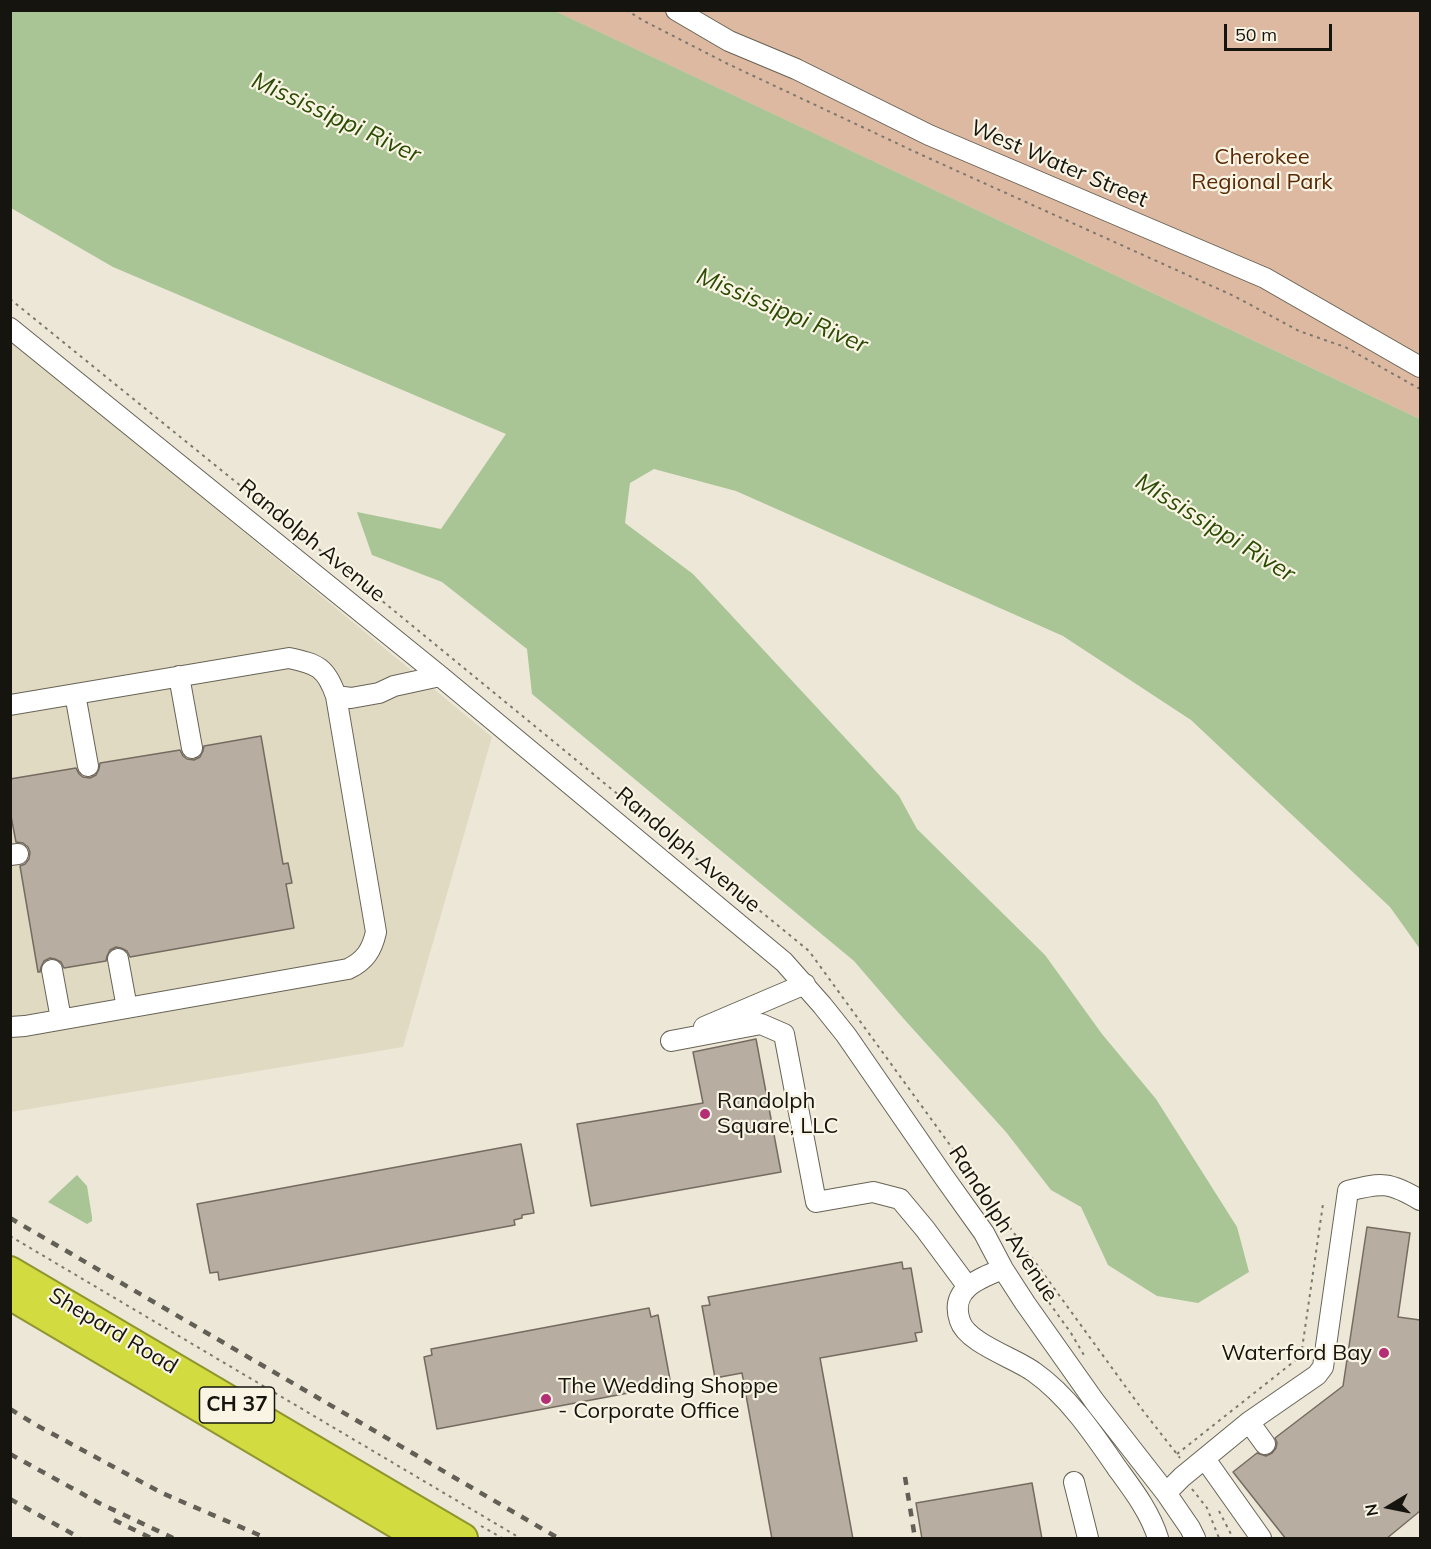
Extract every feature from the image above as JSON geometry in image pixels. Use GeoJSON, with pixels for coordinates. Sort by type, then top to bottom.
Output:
{"type":"FeatureCollection","features":[{"type":"Feature","properties":{"kind":"highway","name":"Shepard Road"},"geometry":{"type":"LineString","coordinates":[[10,1270],[463,1539]]}},
{"type":"Feature","properties":{"kind":"highway","name":"Shepard Road"},"geometry":{"type":"LineString","coordinates":[[10,1295],[422,1539]]}},
{"type":"Feature","properties":{"kind":"street","name":"West Water Street"},"geometry":{"type":"LineString","coordinates":[[676,10],[729,41],[796,69],[929,135],[1265,278],[1420,367]]}},
{"type":"Feature","properties":{"kind":"street","name":"Randolph Avenue"},"geometry":{"type":"LineString","coordinates":[[10,328],[440,676],[784,962],[846,1035],[984,1233],[1025,1303],[1095,1402],[1166,1493],[1195,1539]]}},
{"type":"Feature","properties":{"kind":"street"},"geometry":{"type":"LineString","coordinates":[[10,705],[289,658],[308,662],[323,670],[331,681],[336,696],[376,932],[373,945],[366,957],[348,969],[10,1027]]}},
{"type":"Feature","properties":{"kind":"street"},"geometry":{"type":"LineString","coordinates":[[179,676],[192,748]]}},
{"type":"Feature","properties":{"kind":"street"},"geometry":{"type":"LineString","coordinates":[[336,696],[351,698],[379,693],[394,686],[440,676]]}},
{"type":"Feature","properties":{"kind":"street"},"geometry":{"type":"LineString","coordinates":[[75,694],[88,766]]}},
{"type":"Feature","properties":{"kind":"street"},"geometry":{"type":"LineString","coordinates":[[118,959],[127,1008]]}},
{"type":"Feature","properties":{"kind":"street"},"geometry":{"type":"LineString","coordinates":[[52,970],[61,1019]]}},
{"type":"Feature","properties":{"kind":"street"},"geometry":{"type":"LineString","coordinates":[[804,984],[671,1041],[761,1024],[784,1034],[816,1202],[873,1192],[900,1199],[968,1287]]}},
{"type":"Feature","properties":{"kind":"street"},"geometry":{"type":"LineString","coordinates":[[1166,1493],[1249,1422],[1317,1375],[1323,1367],[1348,1191],[1383,1184],[1401,1188],[1420,1200]]}},
{"type":"Feature","properties":{"kind":"street"},"geometry":{"type":"LineString","coordinates":[[1003,1269],[981,1278],[961,1295],[957,1308],[960,1323],[966,1333],[977,1341],[1034,1372],[1072,1408],[1092,1431],[1144,1505],[1154,1524],[1158,1539]]}},
{"type":"Feature","properties":{"kind":"street"},"geometry":{"type":"LineString","coordinates":[[1249,1422],[1265,1444]]}},
{"type":"Feature","properties":{"kind":"street"},"geometry":{"type":"LineString","coordinates":[[1205,1459],[1261,1539]]}},
{"type":"Feature","properties":{"kind":"street"},"geometry":{"type":"LineString","coordinates":[[1074,1482],[1088,1539]]}},
{"type":"Feature","properties":{"kind":"path"},"geometry":{"type":"LineString","coordinates":[[626,10],[728,64],[872,132],[1234,296],[1299,331],[1345,347],[1420,389]]}},
{"type":"Feature","properties":{"kind":"path"},"geometry":{"type":"LineString","coordinates":[[1177,1454],[1301,1356],[1323,1204]]}},
{"type":"Feature","properties":{"kind":"path"},"geometry":{"type":"LineString","coordinates":[[10,1236],[520,1539]]}},
{"type":"Feature","properties":{"kind":"path"},"geometry":{"type":"LineString","coordinates":[[1024,1268],[1071,1333],[1088,1362]]}},
{"type":"Feature","properties":{"kind":"path"},"geometry":{"type":"LineString","coordinates":[[1182,1477],[1207,1508],[1219,1539]]}},
{"type":"Feature","properties":{"kind":"shaded area"},"geometry":{"type":"Polygon","coordinates":[[[10,339],[492,737],[403,1047],[11,1112],[10,339]]]}},
{"type":"Feature","properties":{"kind":"green space","name":"Cherokee Regional Park"},"geometry":{"type":"Polygon","coordinates":[[[555,11],[1420,11],[1420,419],[563,15],[555,11]]]}},
{"type":"Feature","properties":{"kind":"water","name":"Mississippi River"},"geometry":{"type":"Polygon","coordinates":[[[11,10],[555,11],[1420,419],[1420,949],[1390,907],[1191,720],[1063,636],[736,491],[654,469],[630,483],[625,523],[693,574],[899,796],[917,829],[1045,955],[1102,1034],[1156,1099],[1237,1227],[1249,1272],[1198,1303],[1157,1296],[1108,1265],[1081,1207],[1051,1190],[1006,1132],[854,961],[532,694],[527,649],[442,582],[372,555],[357,512],[441,529],[506,434],[113,267],[11,208],[11,10]]]}},
{"type":"Feature","properties":{"kind":"water"},"geometry":{"type":"Polygon","coordinates":[[[77,1175],[87,1186],[92,1221],[87,1224],[48,1202],[77,1175]]]}},
{"type":"Feature","properties":{"kind":"building"},"geometry":{"type":"Polygon","coordinates":[[[261,736],[283,864],[288,863],[292,883],[286,884],[294,928],[130,957],[127,951],[116,947],[110,950],[106,961],[64,968],[61,962],[50,958],[44,961],[38,972],[20,866],[29,859],[30,852],[23,843],[16,842],[10,811],[10,779],[76,768],[83,777],[90,778],[96,775],[100,763],[180,750],[187,759],[194,760],[200,757],[204,746],[261,736]]]}},
{"type":"Feature","properties":{"kind":"building","name":"Randolph Square, LLC"},"geometry":{"type":"Polygon","coordinates":[[[756,1039],[781,1172],[591,1206],[577,1124],[703,1103],[693,1052],[756,1039]]]}},
{"type":"Feature","properties":{"kind":"building"},"geometry":{"type":"Polygon","coordinates":[[[521,1144],[534,1213],[522,1215],[522,1218],[514,1220],[515,1225],[219,1280],[218,1272],[210,1273],[197,1204],[521,1144]]]}},
{"type":"Feature","properties":{"kind":"building","name":"Waterford Bay"},"geometry":{"type":"Polygon","coordinates":[[[1367,1227],[1410,1233],[1398,1317],[1420,1320],[1420,1511],[1386,1539],[1286,1539],[1233,1472],[1257,1453],[1266,1456],[1272,1453],[1277,1443],[1275,1438],[1343,1386],[1367,1227]]]}},
{"type":"Feature","properties":{"kind":"building"},"geometry":{"type":"Polygon","coordinates":[[[902,1262],[903,1269],[911,1268],[922,1332],[915,1333],[917,1341],[820,1358],[853,1539],[772,1539],[742,1373],[715,1378],[702,1306],[710,1305],[708,1297],[902,1262]]]}},
{"type":"Feature","properties":{"kind":"building"},"geometry":{"type":"Polygon","coordinates":[[[649,1308],[651,1317],[658,1315],[671,1385],[437,1429],[424,1357],[432,1355],[431,1349],[649,1308]]]}},
{"type":"Feature","properties":{"kind":"building"},"geometry":{"type":"Polygon","coordinates":[[[1032,1483],[1042,1539],[922,1539],[916,1503],[1032,1483]]]}},
{"type":"Feature","properties":{"kind":"railway"},"geometry":{"type":"LineString","coordinates":[[10,1218],[558,1538]]}},
{"type":"Feature","properties":{"kind":"railway"},"geometry":{"type":"LineString","coordinates":[[10,1409],[162,1493],[266,1538]]}},
{"type":"Feature","properties":{"kind":"railway"},"geometry":{"type":"LineString","coordinates":[[10,1454],[99,1503],[173,1538]]}},
{"type":"Feature","properties":{"kind":"railway"},"geometry":{"type":"LineString","coordinates":[[905,1477],[915,1538]]}},
{"type":"Feature","properties":{"kind":"railway"},"geometry":{"type":"LineString","coordinates":[[10,1499],[80,1538]]}},
{"type":"Feature","properties":{"kind":"railway"},"geometry":{"type":"LineString","coordinates":[[114,1520],[151,1538]]}},
{"type":"Feature","properties":{"kind":"place","name":"Randolph Square, LLC"},"geometry":{"type":"Point","coordinates":[705,1114]}},
{"type":"Feature","properties":{"kind":"place","name":"Waterford Bay"},"geometry":{"type":"Point","coordinates":[1384,1353]}},
{"type":"Feature","properties":{"kind":"place","name":"The Wedding Shoppe - Corporate Office"},"geometry":{"type":"Point","coordinates":[546,1399]}}]}
